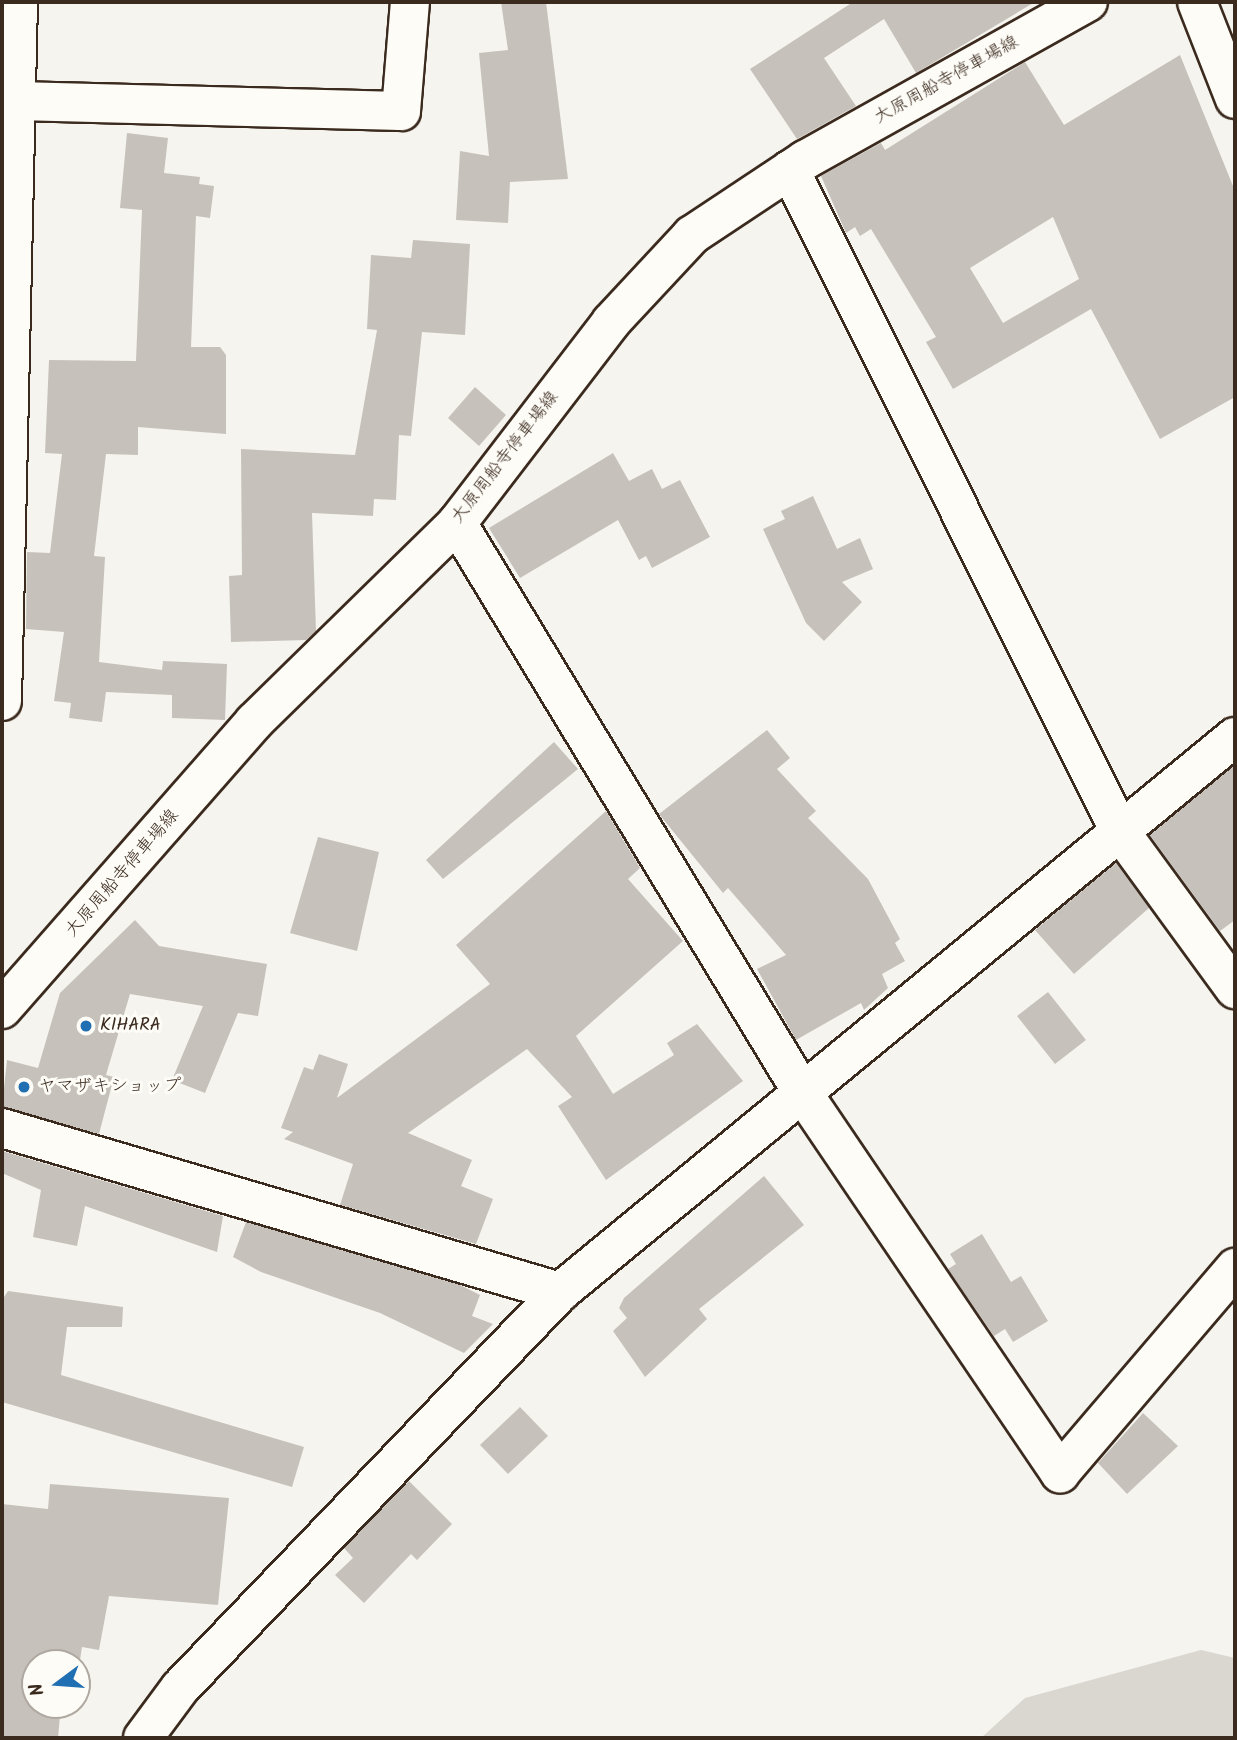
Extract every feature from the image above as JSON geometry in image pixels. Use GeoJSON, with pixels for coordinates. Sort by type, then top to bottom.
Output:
{"type":"FeatureCollection","features":[{"type":"Feature","properties":{"kind":"street"},"geometry":{"type":"LineString","coordinates":[[2,701],[18,2]]}},
{"type":"Feature","properties":{"kind":"street"},"geometry":{"type":"LineString","coordinates":[[16,101],[401,111],[411,2]]}},
{"type":"Feature","properties":{"kind":"street","name":"大原周船寺停車場線"},"geometry":{"type":"LineString","coordinates":[[2,1009],[254,722],[457,523],[611,322],[683,245],[790,170],[1088,2]]}},
{"type":"Feature","properties":{"kind":"street"},"geometry":{"type":"LineString","coordinates":[[1197,2],[1235,99]]}},
{"type":"Feature","properties":{"kind":"street"},"geometry":{"type":"LineString","coordinates":[[790,170],[1119,830],[1235,989]]}},
{"type":"Feature","properties":{"kind":"street"},"geometry":{"type":"LineString","coordinates":[[457,523],[804,1095],[1060,1473],[1235,1268]]}},
{"type":"Feature","properties":{"kind":"street"},"geometry":{"type":"LineString","coordinates":[[143,1738],[180,1688],[560,1292],[804,1095],[1119,830],[1235,737]]}},
{"type":"Feature","properties":{"kind":"street"},"geometry":{"type":"LineString","coordinates":[[2,1128],[560,1292]]}},
{"type":"Feature","properties":{"kind":"shaded area"},"geometry":{"type":"Polygon","coordinates":[[[1201,1650],[1235,1658],[1235,1738],[981,1738],[1025,1698],[1201,1650]]]}},
{"type":"Feature","properties":{"kind":"building"},"geometry":{"type":"Polygon","coordinates":[[[501,2],[546,2],[568,179],[510,182],[508,223],[456,220],[460,151],[489,156],[479,53],[508,50],[501,2]]]}},
{"type":"Feature","properties":{"kind":"building"},"geometry":{"type":"Polygon","coordinates":[[[853,2],[1035,2],[916,73],[884,19],[824,58],[856,106],[797,139],[750,69],[853,2]]]}},
{"type":"Feature","properties":{"kind":"building"},"geometry":{"type":"Polygon","coordinates":[[[1180,55],[1235,191],[1235,397],[1160,439],[1091,309],[953,389],[926,342],[936,337],[871,229],[860,236],[855,227],[846,233],[821,176],[881,143],[885,150],[1025,62],[1064,125],[1180,55]],[[1053,217],[970,268],[1003,323],[1079,279],[1053,217]]]}},
{"type":"Feature","properties":{"kind":"building"},"geometry":{"type":"Polygon","coordinates":[[[127,133],[168,138],[164,173],[200,177],[199,184],[214,186],[210,218],[196,216],[191,347],[220,347],[226,355],[226,434],[138,427],[138,455],[106,454],[94,556],[105,557],[99,662],[162,670],[163,661],[227,664],[225,720],[172,718],[172,695],[106,692],[102,722],[69,718],[71,703],[54,701],[64,632],[26,629],[27,552],[50,553],[62,454],[45,453],[49,360],[136,361],[142,210],[120,208],[127,133]]]}},
{"type":"Feature","properties":{"kind":"building"},"geometry":{"type":"Polygon","coordinates":[[[413,240],[470,244],[465,335],[422,332],[411,436],[399,435],[396,500],[374,499],[373,516],[312,513],[316,631],[306,640],[231,642],[229,576],[242,575],[241,449],[355,455],[377,330],[367,329],[371,255],[411,258],[413,240]]]}},
{"type":"Feature","properties":{"kind":"building"},"geometry":{"type":"Polygon","coordinates":[[[475,387],[506,415],[479,446],[448,418],[475,387]]]}},
{"type":"Feature","properties":{"kind":"building"},"geometry":{"type":"Polygon","coordinates":[[[613,453],[629,481],[652,469],[662,489],[680,480],[710,537],[652,568],[646,556],[639,560],[618,520],[520,578],[489,528],[613,453]]]}},
{"type":"Feature","properties":{"kind":"building"},"geometry":{"type":"Polygon","coordinates":[[[813,496],[837,549],[860,538],[873,569],[842,582],[862,602],[824,641],[806,623],[763,529],[785,519],[781,511],[813,496]]]}},
{"type":"Feature","properties":{"kind":"building"},"geometry":{"type":"Polygon","coordinates":[[[767,730],[790,758],[777,769],[816,811],[808,818],[868,879],[900,939],[895,943],[905,961],[882,974],[888,988],[864,1010],[861,1003],[796,1040],[757,969],[786,955],[728,888],[723,893],[659,814],[767,730]]]}},
{"type":"Feature","properties":{"kind":"building"},"geometry":{"type":"Polygon","coordinates":[[[554,742],[578,769],[443,879],[426,860],[554,742]]]}},
{"type":"Feature","properties":{"kind":"building"},"geometry":{"type":"Polygon","coordinates":[[[1235,765],[1235,920],[1220,931],[1150,835],[1235,765]]]}},
{"type":"Feature","properties":{"kind":"building"},"geometry":{"type":"Polygon","coordinates":[[[606,811],[640,868],[628,879],[683,941],[576,1036],[613,1094],[674,1055],[667,1043],[697,1024],[743,1081],[606,1180],[558,1106],[572,1097],[527,1049],[408,1133],[472,1160],[461,1186],[493,1199],[476,1244],[340,1205],[353,1164],[284,1139],[293,1132],[281,1128],[304,1067],[313,1070],[319,1054],[348,1064],[337,1098],[490,984],[456,945],[606,811]]]}},
{"type":"Feature","properties":{"kind":"building"},"geometry":{"type":"Polygon","coordinates":[[[318,837],[379,852],[357,951],[290,933],[318,837]]]}},
{"type":"Feature","properties":{"kind":"building"},"geometry":{"type":"Polygon","coordinates":[[[1116,863],[1149,908],[1074,974],[1035,930],[1116,863]]]}},
{"type":"Feature","properties":{"kind":"building"},"geometry":{"type":"Polygon","coordinates":[[[135,920],[159,946],[267,964],[258,1016],[238,1013],[205,1093],[172,1080],[203,1006],[130,994],[106,1075],[114,1077],[99,1134],[2,1107],[7,1060],[38,1068],[60,993],[135,920]]]}},
{"type":"Feature","properties":{"kind":"building"},"geometry":{"type":"Polygon","coordinates":[[[1048,992],[1086,1040],[1055,1064],[1017,1016],[1048,992]]]}},
{"type":"Feature","properties":{"kind":"building"},"geometry":{"type":"Polygon","coordinates":[[[2,1151],[223,1216],[217,1252],[85,1206],[77,1246],[33,1237],[41,1190],[2,1173],[2,1151]]]}},
{"type":"Feature","properties":{"kind":"building"},"geometry":{"type":"Polygon","coordinates":[[[764,1176],[804,1225],[699,1309],[707,1319],[645,1377],[613,1331],[627,1318],[619,1308],[624,1298],[764,1176]]]}},
{"type":"Feature","properties":{"kind":"building"},"geometry":{"type":"Polygon","coordinates":[[[246,1222],[460,1285],[480,1295],[472,1316],[493,1324],[464,1353],[380,1313],[261,1272],[233,1257],[246,1222]]]}},
{"type":"Feature","properties":{"kind":"building"},"geometry":{"type":"Polygon","coordinates":[[[982,1234],[1011,1282],[1021,1276],[1048,1321],[1013,1342],[1005,1329],[994,1336],[948,1269],[956,1264],[950,1254],[982,1234]]]}},
{"type":"Feature","properties":{"kind":"building"},"geometry":{"type":"Polygon","coordinates":[[[8,1291],[123,1307],[122,1327],[67,1327],[61,1375],[304,1447],[292,1487],[2,1402],[2,1300],[8,1291]]]}},
{"type":"Feature","properties":{"kind":"building"},"geometry":{"type":"Polygon","coordinates":[[[520,1407],[548,1436],[508,1474],[480,1445],[520,1407]]]}},
{"type":"Feature","properties":{"kind":"building"},"geometry":{"type":"Polygon","coordinates":[[[1143,1413],[1178,1446],[1127,1494],[1098,1463],[1143,1413]]]}},
{"type":"Feature","properties":{"kind":"building"},"geometry":{"type":"Polygon","coordinates":[[[409,1481],[452,1524],[417,1560],[411,1554],[364,1603],[335,1575],[353,1558],[344,1548],[409,1481]]]}},
{"type":"Feature","properties":{"kind":"building"},"geometry":{"type":"Polygon","coordinates":[[[50,1484],[229,1498],[218,1605],[109,1596],[99,1650],[82,1647],[21,1649],[21,1719],[60,1719],[58,1738],[2,1738],[2,1504],[48,1509],[50,1484]]]}},
{"type":"Feature","properties":{"kind":"place","name":"KIHARA"},"geometry":{"type":"Point","coordinates":[86,1026]}},
{"type":"Feature","properties":{"kind":"place","name":"ヤマザキショップ"},"geometry":{"type":"Point","coordinates":[24,1087]}}]}
